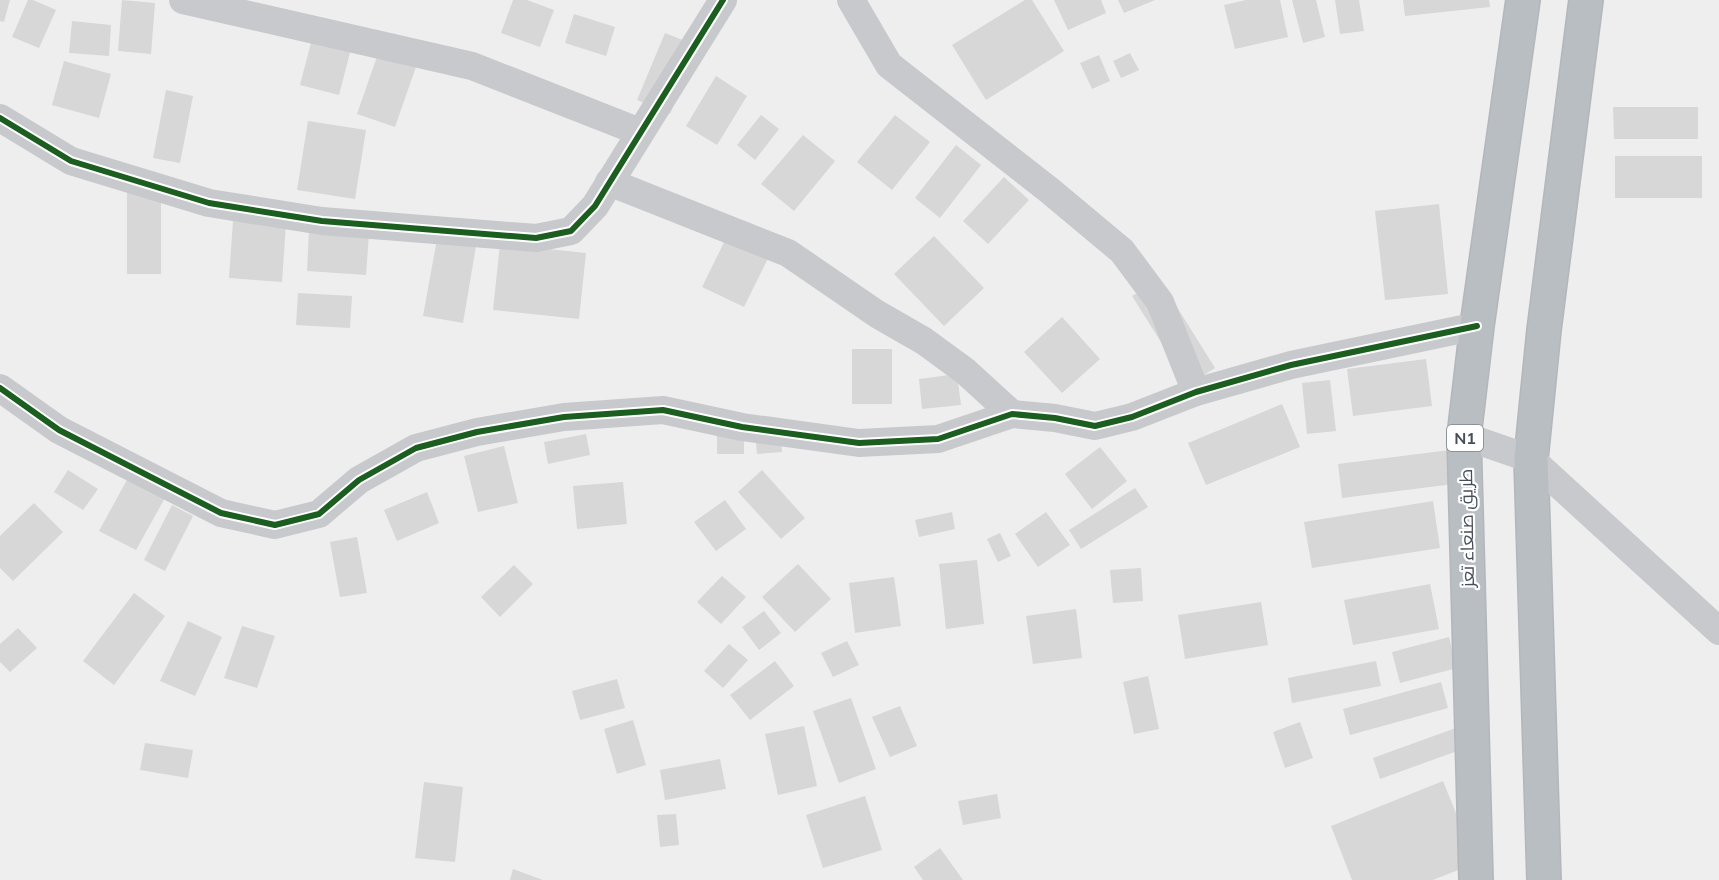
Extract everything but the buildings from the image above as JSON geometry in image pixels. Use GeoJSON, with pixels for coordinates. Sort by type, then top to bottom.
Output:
{"type":"FeatureCollection","features":[{"type":"Feature","properties":{"kind":"highway","name":"طريق صنعاء تعز"},"geometry":{"type":"LineString","coordinates":[[1476,880],[1464,436],[1477,326],[1523,0]]}},
{"type":"Feature","properties":{"kind":"highway"},"geometry":{"type":"LineString","coordinates":[[1544,880],[1532,459],[1544,330],[1586,0]]}},
{"type":"Feature","properties":{"kind":"street"},"geometry":{"type":"LineString","coordinates":[[183,0],[472,66],[640,132]]}},
{"type":"Feature","properties":{"kind":"street"},"geometry":{"type":"LineString","coordinates":[[0,118],[71,161],[209,203],[322,221],[536,238],[571,231],[595,206],[723,0]]}},
{"type":"Feature","properties":{"kind":"street"},"geometry":{"type":"LineString","coordinates":[[851,0],[889,65],[1122,250],[1160,302],[1196,392]]}},
{"type":"Feature","properties":{"kind":"street"},"geometry":{"type":"LineString","coordinates":[[609,182],[788,253],[877,314],[924,341],[965,371],[1012,414]]}},
{"type":"Feature","properties":{"kind":"street"},"geometry":{"type":"LineString","coordinates":[[0,388],[59,430],[221,513],[274,525],[319,514],[359,480],[417,448],[477,432],[564,417],[663,410],[742,427],[859,443],[938,439],[1012,414],[1055,418],[1095,426],[1132,417],[1196,392],[1291,365],[1477,326]]}},
{"type":"Feature","properties":{"kind":"street"},"geometry":{"type":"LineString","coordinates":[[1464,436],[1532,459],[1719,631]]}},
{"type":"Feature","properties":{"kind":"cycle path"},"geometry":{"type":"LineString","coordinates":[[0,118],[71,161],[209,203],[322,221],[536,238],[571,231],[595,206],[723,0]]}},
{"type":"Feature","properties":{"kind":"cycle path"},"geometry":{"type":"LineString","coordinates":[[0,388],[59,430],[221,513],[275,525],[319,514],[359,480],[416,448],[477,432],[564,417],[663,410],[742,427],[859,443],[938,439],[1012,414],[1055,418],[1095,426],[1132,417],[1196,392],[1291,365],[1477,326]]}}]}
